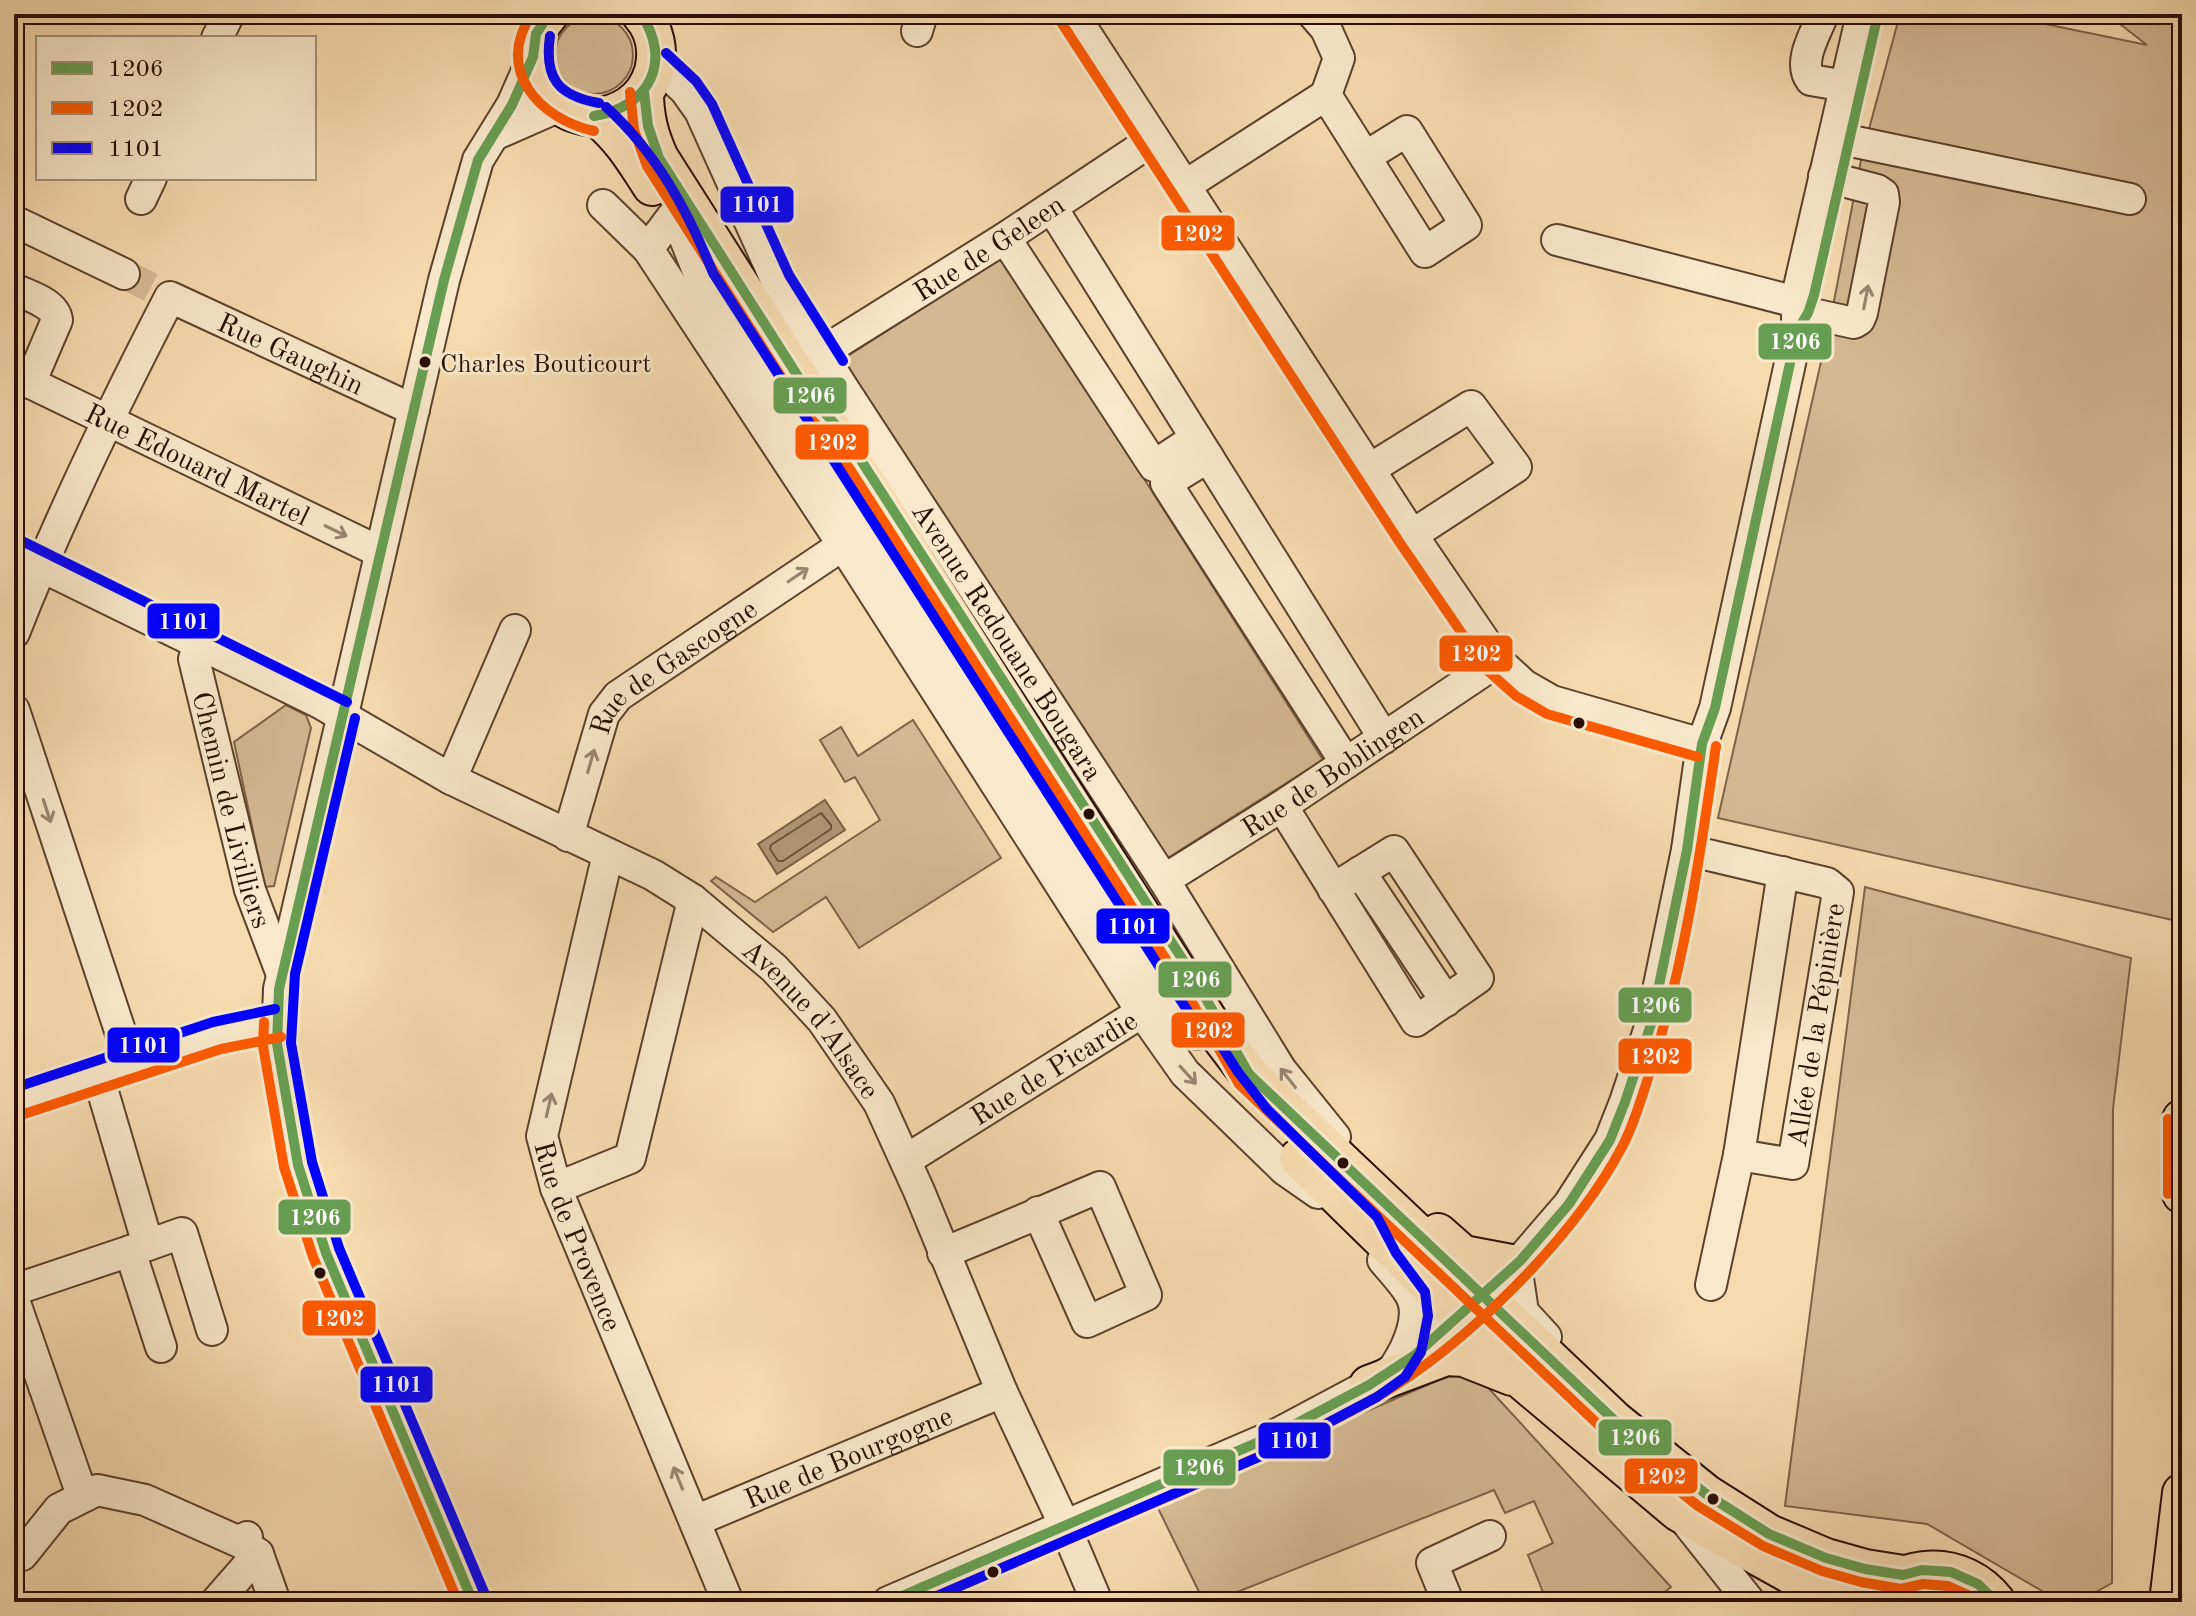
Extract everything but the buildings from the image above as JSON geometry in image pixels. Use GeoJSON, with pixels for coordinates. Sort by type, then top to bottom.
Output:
{"type":"FeatureCollection","features":[{"type":"Feature","properties":{"kind":"main road"},"geometry":{"type":"LineString","coordinates":[[536,30],[536,76],[546,93],[572,112],[597,117],[623,109],[652,44]]}},
{"type":"Feature","properties":{"kind":"main road","name":"Avenue Redouane Bougara"},"geometry":{"type":"LineString","coordinates":[[652,44],[648,135],[659,158],[1207,1019],[1249,1074],[1376,1215],[1472,1306],[1571,1379],[1615,1421],[1706,1494],[1769,1534],[1826,1558],[1903,1575],[1932,1570],[1951,1572],[1978,1584],[1996,1602]]}},
{"type":"Feature","properties":{"kind":"main road","name":"Avenue Redouane Bougara"},"geometry":{"type":"LineString","coordinates":[[597,117],[626,146],[1227,1080],[1257,1118],[1326,1185],[1376,1215]]}},
{"type":"Feature","properties":{"kind":"main road"},"geometry":{"type":"LineString","coordinates":[[2182,1119],[2182,1194]]}},
{"type":"Feature","properties":{"kind":"main road"},"geometry":{"type":"LineString","coordinates":[[1376,1215],[1416,1216],[1463,1255],[1516,1265]]}},
{"type":"Feature","properties":{"kind":"main road","name":"Avenue Redouane Bougara"},"geometry":{"type":"LineString","coordinates":[[1472,1306],[1522,1380],[1679,1512],[1841,1602]]}},
{"type":"Feature","properties":{"kind":"main road"},"geometry":{"type":"LineString","coordinates":[[1382,1376],[1446,1356],[1464,1357],[1522,1380]]}},
{"type":"Feature","properties":{"kind":"main road"},"geometry":{"type":"LineString","coordinates":[[2169,1602],[2182,1493]]}},
{"type":"Feature","properties":{"kind":"main road"},"geometry":{"type":"LineString","coordinates":[[1868,1602],[1883,1587],[1903,1575]]}},
{"type":"Feature","properties":{"kind":"street"},"geometry":{"type":"LineString","coordinates":[[218,36],[229,14]]}},
{"type":"Feature","properties":{"kind":"street"},"geometry":{"type":"LineString","coordinates":[[1073,14],[1412,535],[1498,661],[1524,685],[1552,701],[1702,744]]}},
{"type":"Feature","properties":{"kind":"street"},"geometry":{"type":"LineString","coordinates":[[1186,185],[1326,95],[1339,58],[1326,29],[1313,14]]}},
{"type":"Feature","properties":{"kind":"street"},"geometry":{"type":"LineString","coordinates":[[1823,14],[1804,64],[1805,72],[1811,80],[1846,86]]}},
{"type":"Feature","properties":{"kind":"street"},"geometry":{"type":"LineString","coordinates":[[888,1602],[1275,1435],[1415,1355],[1516,1265],[1569,1204],[1610,1140],[1651,1024],[1687,850],[1702,744],[1715,708],[1800,315],[1833,178],[1846,86],[1862,14]]}},
{"type":"Feature","properties":{"kind":"street"},"geometry":{"type":"LineString","coordinates":[[1833,178],[1851,141],[1878,14]]}},
{"type":"Feature","properties":{"kind":"street"},"geometry":{"type":"LineString","coordinates":[[473,1602],[326,1253],[298,1165],[277,1044],[281,972],[444,280],[478,160],[512,105],[536,30]]}},
{"type":"Feature","properties":{"kind":"street","name":"Avenue Redouane Bougara"},"geometry":{"type":"LineString","coordinates":[[652,44],[700,111],[777,282],[1164,880],[1281,1070],[1355,1160],[1376,1215]]}},
{"type":"Feature","properties":{"kind":"street"},"geometry":{"type":"LineString","coordinates":[[1326,95],[1365,157]]}},
{"type":"Feature","properties":{"kind":"street"},"geometry":{"type":"LineString","coordinates":[[494,135],[560,106]]}},
{"type":"Feature","properties":{"kind":"street","name":"Rue de Geleen"},"geometry":{"type":"LineString","coordinates":[[821,353],[1052,208],[1154,139]]}},
{"type":"Feature","properties":{"kind":"street"},"geometry":{"type":"LineString","coordinates":[[1851,141],[2130,199]]}},
{"type":"Feature","properties":{"kind":"street"},"geometry":{"type":"LineString","coordinates":[[1557,240],[1800,315],[1854,323],[1862,313],[1883,194],[1833,178]]}},
{"type":"Feature","properties":{"kind":"street"},"geometry":{"type":"LineString","coordinates":[[603,205],[648,249],[843,545],[1142,1012]]}},
{"type":"Feature","properties":{"kind":"street"},"geometry":{"type":"LineString","coordinates":[[1052,208],[1384,738]]}},
{"type":"Feature","properties":{"kind":"street"},"geometry":{"type":"LineString","coordinates":[[14,221],[124,274]]}},
{"type":"Feature","properties":{"kind":"street"},"geometry":{"type":"LineString","coordinates":[[648,249],[678,226]]}},
{"type":"Feature","properties":{"kind":"street"},"geometry":{"type":"LineString","coordinates":[[1005,238],[1154,466],[1202,448]]}},
{"type":"Feature","properties":{"kind":"street"},"geometry":{"type":"LineString","coordinates":[[14,289],[52,308],[57,314],[57,320],[22,379]]}},
{"type":"Feature","properties":{"kind":"street","name":"Rue Gaughin"},"geometry":{"type":"LineString","coordinates":[[106,419],[170,297],[414,410]]}},
{"type":"Feature","properties":{"kind":"street","name":"Rue Edouard Martel"},"geometry":{"type":"LineString","coordinates":[[22,379],[380,552]]}},
{"type":"Feature","properties":{"kind":"street"},"geometry":{"type":"LineString","coordinates":[[1370,469],[1471,406],[1516,467],[1412,535]]}},
{"type":"Feature","properties":{"kind":"street"},"geometry":{"type":"LineString","coordinates":[[14,633],[27,559],[106,419]]}},
{"type":"Feature","properties":{"kind":"street"},"geometry":{"type":"LineString","coordinates":[[1202,448],[1166,483],[1346,763]]}},
{"type":"Feature","properties":{"kind":"street","name":"Rue de Gascogne"},"geometry":{"type":"LineString","coordinates":[[568,836],[604,714],[618,696],[843,545]]}},
{"type":"Feature","properties":{"kind":"street","name":"Avenue d'Alsace"},"geometry":{"type":"LineString","coordinates":[[27,559],[341,715],[451,779],[653,875],[693,900],[774,968],[822,1020],[879,1103],[906,1160],[1002,1392],[1097,1602]]}},
{"type":"Feature","properties":{"kind":"street"},"geometry":{"type":"LineString","coordinates":[[451,779],[515,630]]}},
{"type":"Feature","properties":{"kind":"street","name":"Chemin de Livilliers"},"geometry":{"type":"LineString","coordinates":[[198,645],[194,659],[250,890],[281,972]]}},
{"type":"Feature","properties":{"kind":"street","name":"Rue de Boblingen"},"geometry":{"type":"LineString","coordinates":[[1164,880],[1282,806],[1498,661]]}},
{"type":"Feature","properties":{"kind":"street"},"geometry":{"type":"LineString","coordinates":[[14,710],[131,1064]]}},
{"type":"Feature","properties":{"kind":"street"},"geometry":{"type":"LineString","coordinates":[[1282,806],[1333,889],[1416,1021],[1478,978],[1394,851],[1333,889]]}},
{"type":"Feature","properties":{"kind":"street","name":"Allée de la Pépinière"},"geometry":{"type":"LineString","coordinates":[[1687,850],[1827,883],[1838,892],[1793,1164],[1739,1155]]}},
{"type":"Feature","properties":{"kind":"street","name":"Rue de Provence"},"geometry":{"type":"LineString","coordinates":[[608,854],[542,1136],[556,1188],[728,1602]]}},
{"type":"Feature","properties":{"kind":"street","name":"Allée de la Pépinière"},"geometry":{"type":"LineString","coordinates":[[1711,1285],[1739,1155],[1783,872]]}},
{"type":"Feature","properties":{"kind":"street"},"geometry":{"type":"LineString","coordinates":[[556,1188],[630,1158],[693,900]]}},
{"type":"Feature","properties":{"kind":"street","name":"Rue de Picardie"},"geometry":{"type":"LineString","coordinates":[[906,1160],[1142,1012],[1185,1073],[1285,1170],[1376,1215]]}},
{"type":"Feature","properties":{"kind":"street"},"geometry":{"type":"LineString","coordinates":[[14,1103],[217,1035],[278,1023]]}},
{"type":"Feature","properties":{"kind":"street"},"geometry":{"type":"LineString","coordinates":[[98,1075],[161,1347]]}},
{"type":"Feature","properties":{"kind":"street"},"geometry":{"type":"LineString","coordinates":[[1326,1185],[1379,1222],[1441,1278],[1467,1291],[1472,1306]]}},
{"type":"Feature","properties":{"kind":"street"},"geometry":{"type":"LineString","coordinates":[[943,1253],[1038,1212]]}},
{"type":"Feature","properties":{"kind":"street"},"geometry":{"type":"LineString","coordinates":[[1376,1215],[1384,1261],[1412,1296],[1414,1304],[1408,1347],[1382,1376]]}},
{"type":"Feature","properties":{"kind":"street"},"geometry":{"type":"LineString","coordinates":[[14,1290],[182,1233],[212,1330]]}},
{"type":"Feature","properties":{"kind":"street"},"geometry":{"type":"LineString","coordinates":[[1516,1265],[1523,1312],[1551,1342],[1571,1379]]}},
{"type":"Feature","properties":{"kind":"street"},"geometry":{"type":"LineString","coordinates":[[14,1300],[82,1495]]}},
{"type":"Feature","properties":{"kind":"street","name":"Rue de Bourgogne"},"geometry":{"type":"LineString","coordinates":[[695,1521],[1002,1392]]}},
{"type":"Feature","properties":{"kind":"street"},"geometry":{"type":"LineString","coordinates":[[22,1555],[59,1509],[97,1490],[145,1500],[251,1542],[275,1602]]}},
{"type":"Feature","properties":{"kind":"street"},"geometry":{"type":"LineString","coordinates":[[1679,1512],[1750,1602]]}},
{"type":"Feature","properties":{"kind":"street"},"geometry":{"type":"LineString","coordinates":[[1448,1602],[1432,1563],[1490,1536]]}},
{"type":"Feature","properties":{"kind":"street"},"geometry":{"type":"LineString","coordinates":[[216,1602],[251,1542]]}},
{"type":"Feature","properties":{"kind":"shaded area"},"geometry":{"type":"Polygon","coordinates":[[[1900,14],[1997,14],[2147,45],[2107,14],[2182,14],[2182,845],[2177,921],[1718,818],[1830,322],[1862,155],[1900,14]]]}},
{"type":"Feature","properties":{"kind":"shaded area"},"geometry":{"type":"Polygon","coordinates":[[[594,16],[609,19],[626,33],[633,55],[630,70],[616,87],[594,94],[579,91],[562,77],[555,55],[558,40],[572,23],[594,16]]]}},
{"type":"Feature","properties":{"kind":"shaded area"},"geometry":{"type":"Polygon","coordinates":[[[1003,257],[1323,760],[1163,861],[843,359],[1003,257]]]}},
{"type":"Feature","properties":{"kind":"shaded area"},"geometry":{"type":"Polygon","coordinates":[[[286,705],[306,715],[311,728],[274,886],[265,887],[234,742],[286,705]]]}},
{"type":"Feature","properties":{"kind":"shaded area"},"geometry":{"type":"Polygon","coordinates":[[[913,720],[1001,858],[859,948],[826,897],[773,932],[711,881],[716,877],[755,902],[880,820],[855,777],[845,782],[820,740],[841,727],[858,756],[913,720]]]}},
{"type":"Feature","properties":{"kind":"shaded area"},"geometry":{"type":"Polygon","coordinates":[[[1865,887],[2131,958],[2113,1109],[2112,1583],[2078,1602],[2061,1602],[1927,1524],[1785,1506],[1865,887]]]}},
{"type":"Feature","properties":{"kind":"shaded area"},"geometry":{"type":"Polygon","coordinates":[[[1469,1367],[1671,1587],[1653,1602],[1547,1602],[1528,1555],[1553,1543],[1534,1501],[1505,1513],[1494,1490],[1212,1602],[1204,1602],[1155,1502],[1469,1367]]]}},
{"type":"Feature","properties":{"kind":"water"},"geometry":{"type":"Polygon","coordinates":[[[825,800],[845,830],[777,874],[758,844],[825,800]]]}},
{"type":"Feature","properties":{"kind":"tunnel"},"geometry":{"type":"LineString","coordinates":[[124,274],[170,297]]}},
{"type":"Feature","properties":{"kind":"transit line","name":"1202"},"geometry":{"type":"LineString","coordinates":[[532,14],[521,34],[518,54],[520,72],[528,89],[556,115],[594,131]]}},
{"type":"Feature","properties":{"kind":"transit line","name":"1206"},"geometry":{"type":"LineString","coordinates":[[473,1602],[326,1253],[298,1165],[277,1044],[279,989],[444,280],[478,160],[512,105],[533,57],[536,34],[549,14]]}},
{"type":"Feature","properties":{"kind":"transit line","name":"1206"},"geometry":{"type":"LineString","coordinates":[[594,116],[629,103],[650,80],[655,65],[655,49],[641,14]]}},
{"type":"Feature","properties":{"kind":"transit line","name":"1206"},"geometry":{"type":"LineString","coordinates":[[888,1602],[1275,1435],[1369,1385],[1415,1355],[1520,1261],[1569,1204],[1610,1140],[1651,1024],[1687,850],[1702,744],[1715,708],[1797,331],[1814,295],[1878,14]]}},
{"type":"Feature","properties":{"kind":"transit line","name":"1202"},"geometry":{"type":"LineString","coordinates":[[1061,22],[1400,543],[1487,670],[1516,696],[1547,714],[1698,757]]}},
{"type":"Feature","properties":{"kind":"transit line","name":"1101"},"geometry":{"type":"LineString","coordinates":[[550,36],[549,63],[557,83],[573,95],[599,103]]}},
{"type":"Feature","properties":{"kind":"transit line","name":"1101"},"geometry":{"type":"LineString","coordinates":[[666,53],[696,81],[712,104],[789,275],[843,361]]}},
{"type":"Feature","properties":{"kind":"transit line","name":"1202"},"geometry":{"type":"LineString","coordinates":[[630,92],[634,130],[647,166],[801,408],[833,443],[1178,978],[1239,1084],[1605,1431],[1698,1506],[1763,1546],[1822,1571],[1901,1589],[1923,1584],[1948,1586],[1976,1602]]}},
{"type":"Feature","properties":{"kind":"transit line","name":"1206"},"geometry":{"type":"LineString","coordinates":[[644,92],[648,126],[659,158],[813,400],[844,434],[1190,971],[1249,1074],[1615,1421],[1706,1494],[1769,1534],[1826,1558],[1903,1575],[1922,1570],[1951,1572],[1978,1584],[1996,1602]]}},
{"type":"Feature","properties":{"kind":"transit line","name":"1101"},"geometry":{"type":"LineString","coordinates":[[606,107],[640,143],[669,184],[693,227],[713,273],[1189,1013],[1208,1025],[1238,1072],[1267,1109],[1377,1217],[1396,1253],[1425,1292],[1428,1316],[1421,1352],[1405,1377],[1377,1397],[1282,1447],[923,1602]]}},
{"type":"Feature","properties":{"kind":"transit line","name":"1101"},"geometry":{"type":"LineString","coordinates":[[20,540],[347,702]]}},
{"type":"Feature","properties":{"kind":"transit line","name":"1101"},"geometry":{"type":"LineString","coordinates":[[355,718],[295,974],[291,1043],[312,1162],[339,1248],[486,1597]]}},
{"type":"Feature","properties":{"kind":"transit line","name":"1202"},"geometry":{"type":"LineString","coordinates":[[923,1602],[1236,1467],[1375,1398],[1444,1350],[1514,1288],[1576,1217],[1601,1182],[1626,1139],[1640,1103],[1681,953],[1716,746]]}},
{"type":"Feature","properties":{"kind":"transit line","name":"1101"},"geometry":{"type":"LineString","coordinates":[[14,1088],[213,1022],[275,1009]]}},
{"type":"Feature","properties":{"kind":"transit line","name":"1202"},"geometry":{"type":"LineString","coordinates":[[264,1022],[263,1046],[284,1167],[313,1257],[458,1602]]}},
{"type":"Feature","properties":{"kind":"transit line","name":"1202"},"geometry":{"type":"LineString","coordinates":[[18,1116],[221,1049],[281,1037]]}},
{"type":"Feature","properties":{"kind":"transit line","name":"1202"},"geometry":{"type":"LineString","coordinates":[[2168,1119],[2168,1194]]}},
{"type":"Feature","properties":{"kind":"place","name":"Charles Bouticourt"},"geometry":{"type":"Point","coordinates":[425,362]}}]}
